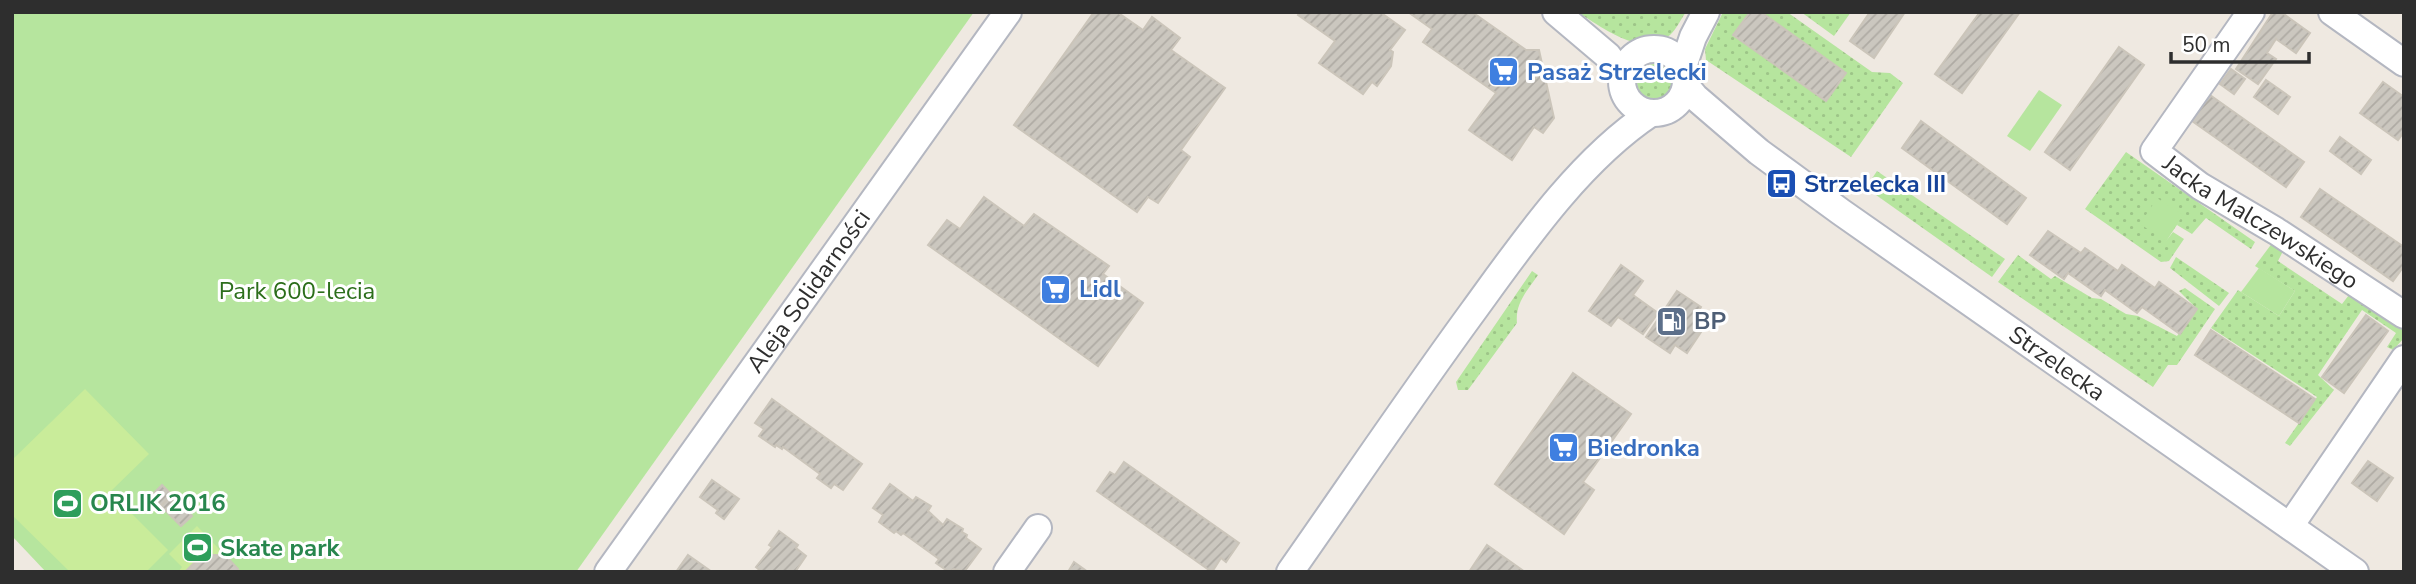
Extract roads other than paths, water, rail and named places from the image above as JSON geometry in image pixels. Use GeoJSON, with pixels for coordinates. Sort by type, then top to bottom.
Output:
{"type":"FeatureCollection","features":[{"type":"Feature","properties":{"kind":"street","name":"Aleja Solidarności"},"geometry":{"type":"LineString","coordinates":[[608,572],[1008,12]]}},
{"type":"Feature","properties":{"kind":"street"},"geometry":{"type":"LineString","coordinates":[[1556,12],[1649,51],[1678,59],[1685,77]]}},
{"type":"Feature","properties":{"kind":"street"},"geometry":{"type":"LineString","coordinates":[[1556,12],[1608,56],[1623,83],[1626,97],[1637,108],[1659,112]]}},
{"type":"Feature","properties":{"kind":"street"},"geometry":{"type":"LineString","coordinates":[[1580,176],[1621,105],[1628,62],[1684,29],[1698,12]]}},
{"type":"Feature","properties":{"kind":"street"},"geometry":{"type":"LineString","coordinates":[[1271,572],[1428,349],[1478,285],[1512,257],[1580,176],[1625,130],[1680,101],[1693,37],[1706,12]]}},
{"type":"Feature","properties":{"kind":"street","name":"Jacka Malczewskiego"},"geometry":{"type":"LineString","coordinates":[[2251,12],[2154,151],[2200,186],[2276,231],[2404,315]]}},
{"type":"Feature","properties":{"kind":"street"},"geometry":{"type":"LineString","coordinates":[[2332,12],[2404,64]]}},
{"type":"Feature","properties":{"kind":"street","name":"Strzelecka"},"geometry":{"type":"LineString","coordinates":[[1685,77],[1695,97],[1759,152],[2355,572]]}},
{"type":"Feature","properties":{"kind":"street","name":"Strzelecka"},"geometry":{"type":"LineString","coordinates":[[1659,112],[1681,114],[1759,152]]}},
{"type":"Feature","properties":{"kind":"street"},"geometry":{"type":"LineString","coordinates":[[1307,571],[1484,323],[1498,297],[1512,257]]}},
{"type":"Feature","properties":{"kind":"street"},"geometry":{"type":"LineString","coordinates":[[2290,526],[2404,359]]}},
{"type":"Feature","properties":{"kind":"street"},"geometry":{"type":"LineString","coordinates":[[1007,572],[1038,528]]}},
{"type":"Feature","properties":{"kind":"place","name":"Pasaż Strzelecki"},"geometry":{"type":"Point","coordinates":[1504,72]}},
{"type":"Feature","properties":{"kind":"place","name":"Strzelecka III"},"geometry":{"type":"Point","coordinates":[1781,184]}},
{"type":"Feature","properties":{"kind":"place","name":"Lidl"},"geometry":{"type":"Point","coordinates":[1056,289]}},
{"type":"Feature","properties":{"kind":"place","name":"BP"},"geometry":{"type":"Point","coordinates":[1671,321]}},
{"type":"Feature","properties":{"kind":"place","name":"Biedronka"},"geometry":{"type":"Point","coordinates":[1564,448]}},
{"type":"Feature","properties":{"kind":"place","name":"ORLIK 2016"},"geometry":{"type":"Point","coordinates":[67,503]}},
{"type":"Feature","properties":{"kind":"place","name":"Skate park"},"geometry":{"type":"Point","coordinates":[197,548]}},
{"type":"Feature","properties":{"kind":"park label","name":"Park 600-lecia"},"geometry":{"type":"Point","coordinates":[297,291]}}]}
